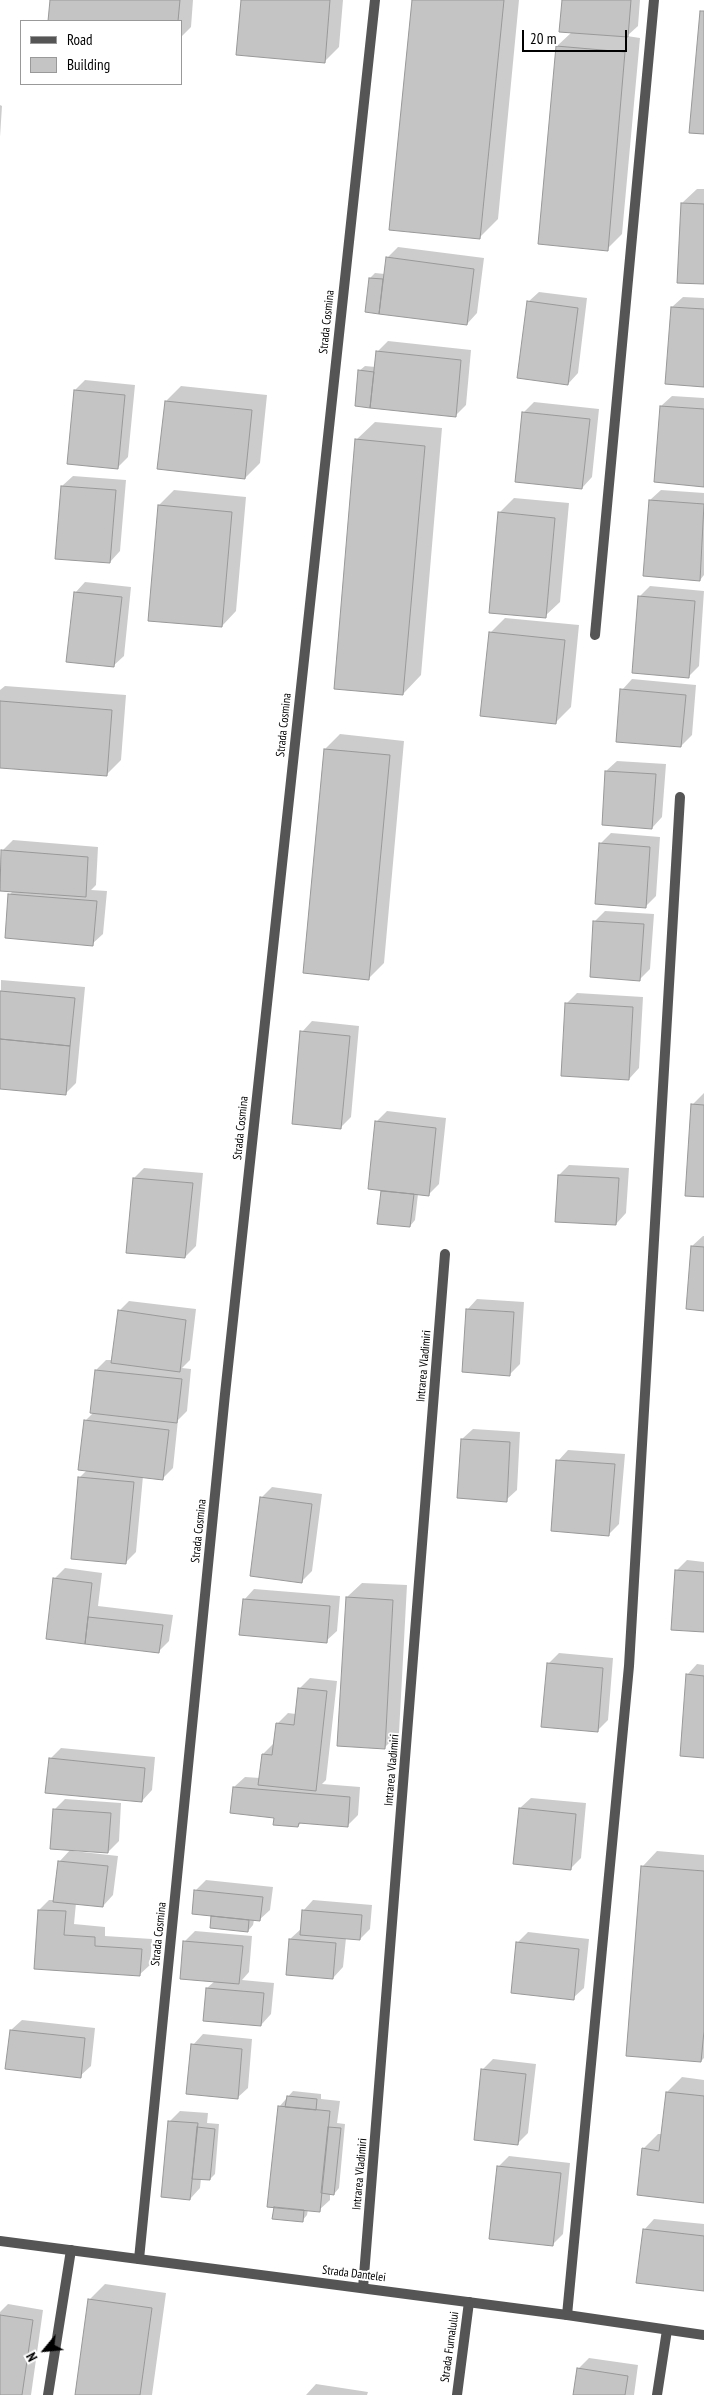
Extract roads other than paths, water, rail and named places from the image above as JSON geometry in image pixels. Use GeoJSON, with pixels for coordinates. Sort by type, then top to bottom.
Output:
{"type":"FeatureCollection","features":[{"type":"Feature","properties":{"kind":"street","name":"Strada Cosmina"},"geometry":{"type":"LineString","coordinates":[[139,2259],[225,1394],[375,0]]}},
{"type":"Feature","properties":{"kind":"street"},"geometry":{"type":"LineString","coordinates":[[595,635],[654,0]]}},
{"type":"Feature","properties":{"kind":"street"},"geometry":{"type":"LineString","coordinates":[[566,2315],[629,1666],[680,797]]}},
{"type":"Feature","properties":{"kind":"street","name":"Intrarea Vladimiri"},"geometry":{"type":"LineString","coordinates":[[363,2288],[446,1254]]}},
{"type":"Feature","properties":{"kind":"street","name":"Strada Dantelei"},"geometry":{"type":"LineString","coordinates":[[0,2241],[469,2302],[704,2335]]}},
{"type":"Feature","properties":{"kind":"street"},"geometry":{"type":"LineString","coordinates":[[48,2395],[71,2250]]}},
{"type":"Feature","properties":{"kind":"street","name":"Strada Furnalului"},"geometry":{"type":"LineString","coordinates":[[457,2395],[469,2302]]}},
{"type":"Feature","properties":{"kind":"street"},"geometry":{"type":"LineString","coordinates":[[657,2395],[667,2330]]}}]}
